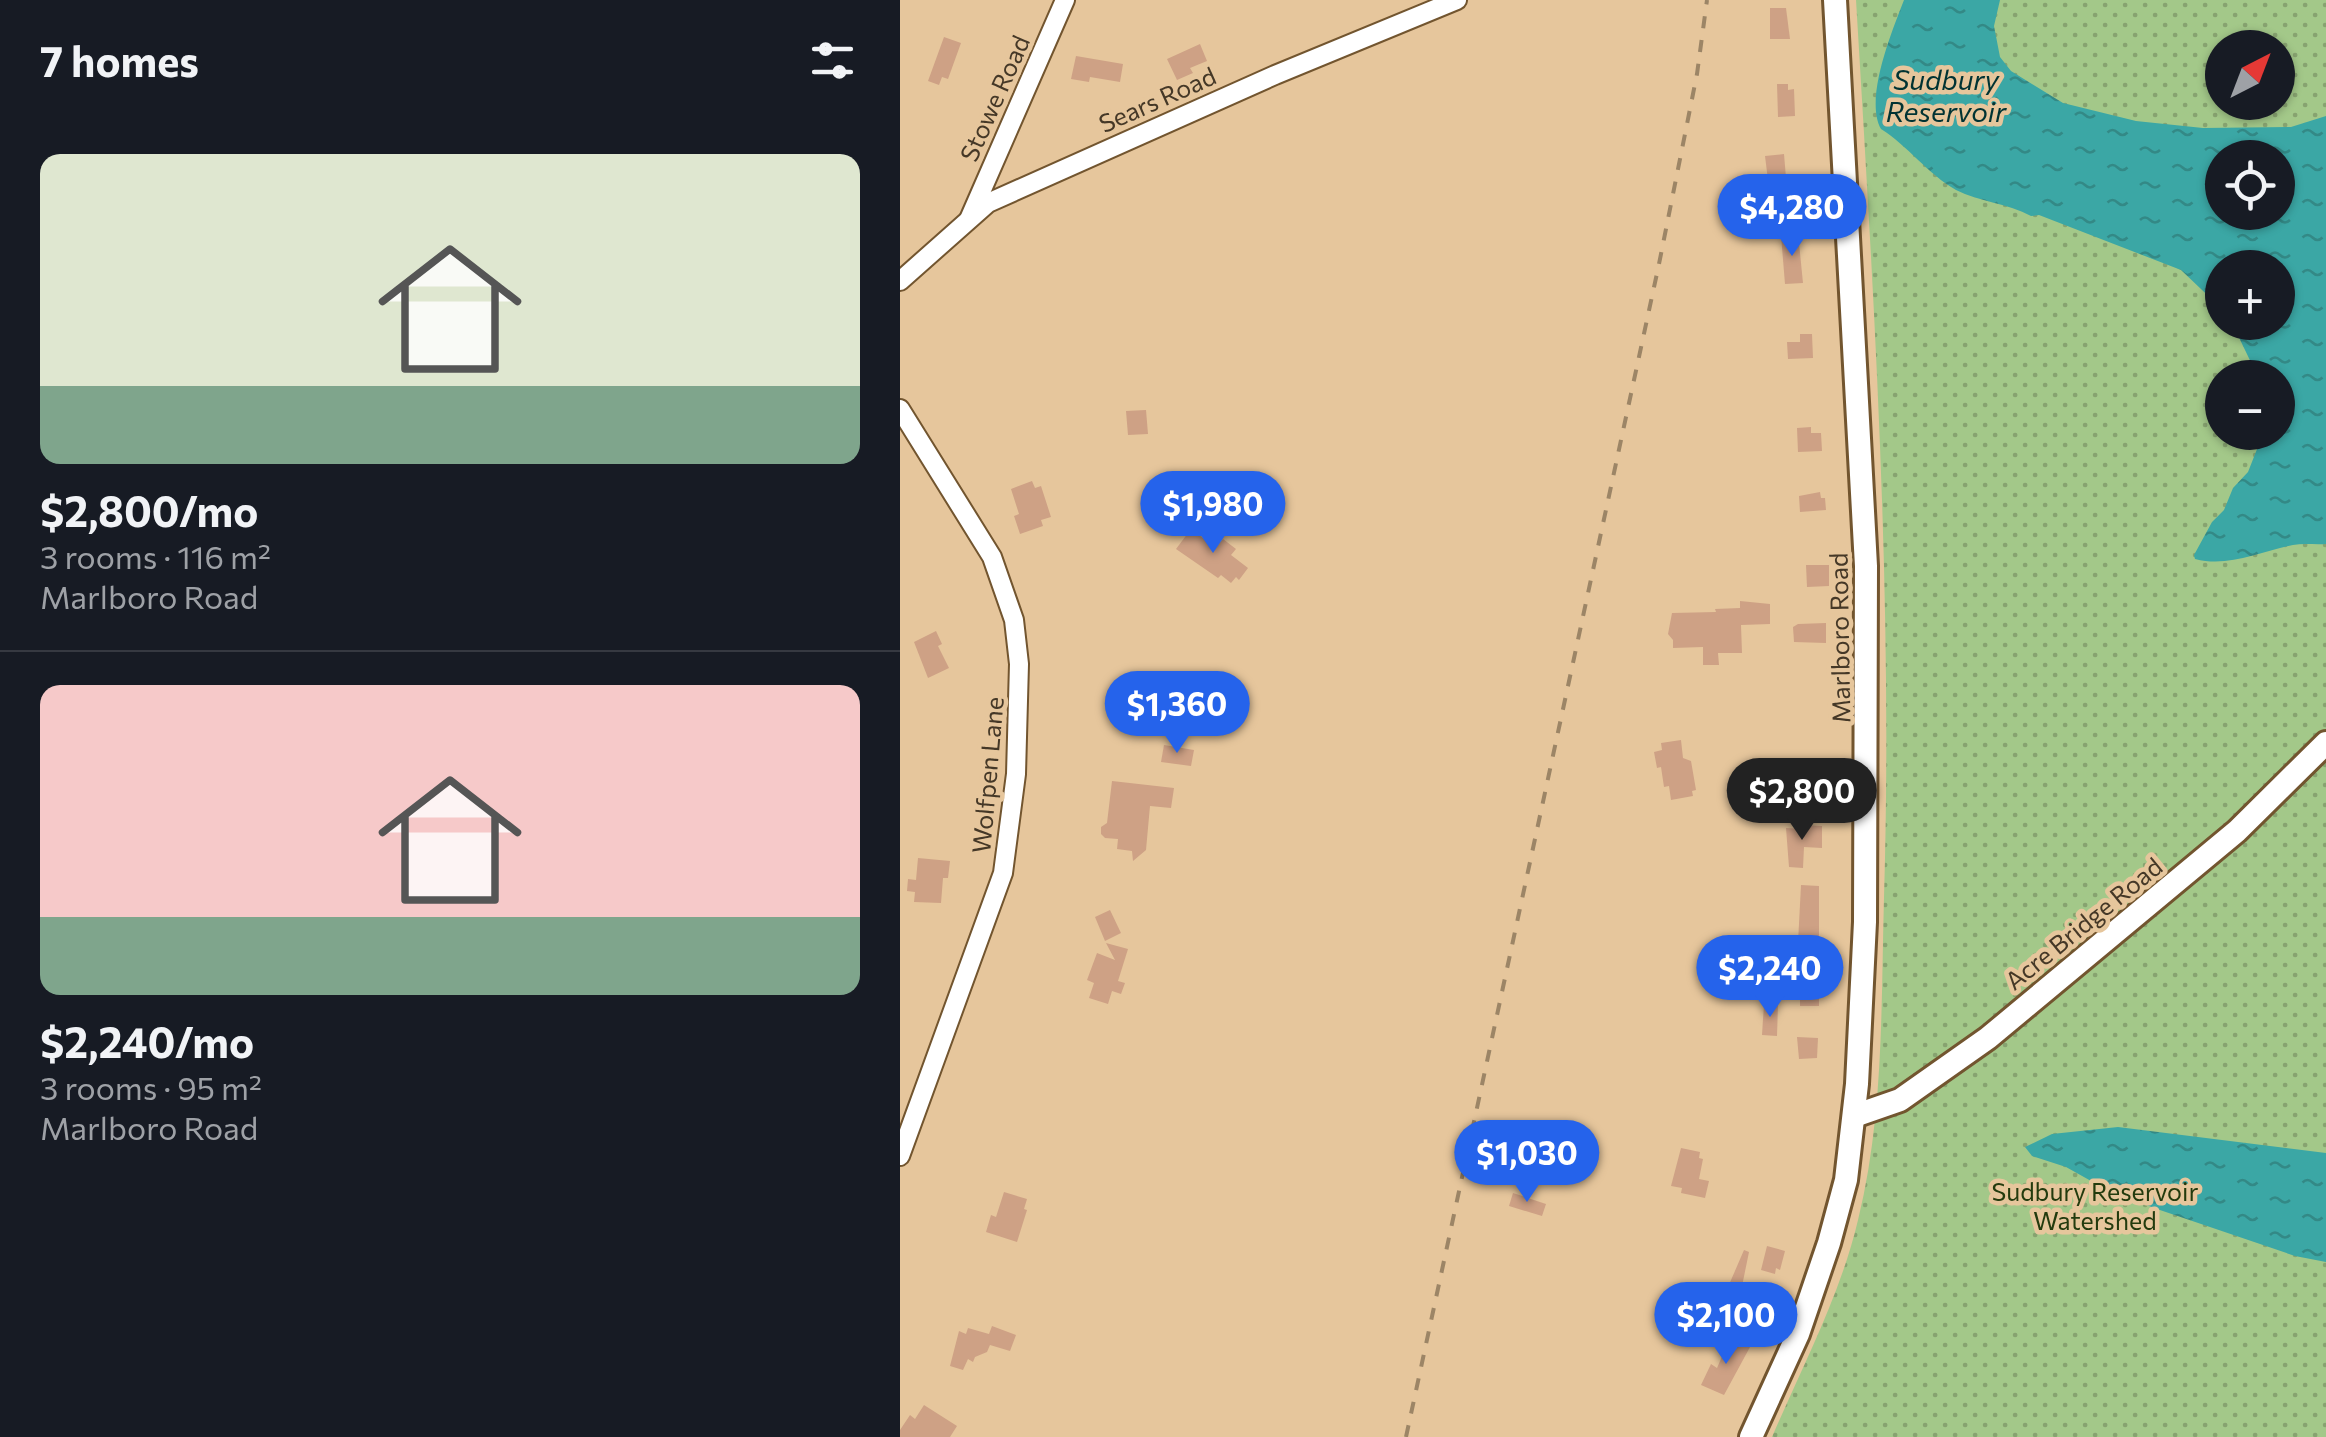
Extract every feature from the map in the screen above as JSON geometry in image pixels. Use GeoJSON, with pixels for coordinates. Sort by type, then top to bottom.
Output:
{"type":"FeatureCollection","features":[{"type":"Feature","properties":{"kind":"main road","name":"Marlboro Road"},"geometry":{"type":"LineString","coordinates":[[1751,1437],[1798,1334],[1820,1274],[1846,1180],[1854,1116],[1865,922],[1866,566],[1835,0]]}},
{"type":"Feature","properties":{"kind":"main road","name":"Acre Bridge Road"},"geometry":{"type":"LineString","coordinates":[[1854,1116],[1900,1100],[1988,1038],[2224,842],[2326,743]]}},
{"type":"Feature","properties":{"kind":"street","name":"Stowe Road"},"geometry":{"type":"LineString","coordinates":[[970,218],[1065,0]]}},
{"type":"Feature","properties":{"kind":"street","name":"Sears Road"},"geometry":{"type":"LineString","coordinates":[[900,282],[988,204],[1457,0]]}},
{"type":"Feature","properties":{"kind":"street","name":"Wolfpen Lane"},"geometry":{"type":"LineString","coordinates":[[900,409],[992,558],[1008,599],[1018,642],[1019,733],[1008,854],[900,1156]]}},
{"type":"Feature","properties":{"kind":"green space","name":"Sudbury Reservoir Watershed"},"geometry":{"type":"Polygon","coordinates":[[[1856,0],[2326,0],[2326,1437],[1772,1437],[1820,1330],[1850,1248],[1866,1180],[1877,1100],[1886,673],[1875,336],[1856,0]]]}},
{"type":"Feature","properties":{"kind":"water","name":"Sudbury Reservoir"},"geometry":{"type":"Polygon","coordinates":[[[1904,0],[2000,0],[1994,26],[2000,57],[2011,71],[2063,103],[2136,121],[2203,128],[2291,127],[2326,116],[2326,544],[2293,545],[2220,561],[2195,559],[2194,555],[2212,522],[2224,510],[2233,488],[2248,472],[2257,450],[2295,450],[2295,360],[2250,360],[2240,340],[2295,340],[2295,250],[2205,250],[2205,293],[2181,270],[2039,215],[2031,216],[1956,190],[1881,129],[1876,101],[1887,47],[1904,0]]]}},
{"type":"Feature","properties":{"kind":"water"},"geometry":{"type":"Polygon","coordinates":[[[2118,1127],[2326,1153],[2326,1262],[2295,1256],[2154,1208],[2066,1167],[2032,1156],[2025,1147],[2052,1134],[2118,1127]]]}},
{"type":"Feature","properties":{"kind":"building"},"geometry":{"type":"Polygon","coordinates":[[[1770,8],[1786,8],[1790,39],[1770,39],[1770,8]]]}},
{"type":"Feature","properties":{"kind":"building"},"geometry":{"type":"Polygon","coordinates":[[[944,37],[961,43],[948,79],[942,77],[939,85],[928,81],[944,37]]]}},
{"type":"Feature","properties":{"kind":"building"},"geometry":{"type":"Polygon","coordinates":[[[1200,44],[1207,61],[1190,68],[1193,73],[1177,80],[1167,59],[1200,44]]]}},
{"type":"Feature","properties":{"kind":"building"},"geometry":{"type":"Polygon","coordinates":[[[1076,56],[1123,64],[1120,82],[1090,77],[1089,82],[1071,79],[1076,56]]]}},
{"type":"Feature","properties":{"kind":"building"},"geometry":{"type":"Polygon","coordinates":[[[1777,84],[1788,84],[1788,90],[1794,89],[1795,116],[1778,117],[1777,84]]]}},
{"type":"Feature","properties":{"kind":"building"},"geometry":{"type":"Polygon","coordinates":[[[1784,154],[1786,178],[1768,180],[1765,156],[1784,154]]]}},
{"type":"Feature","properties":{"kind":"building"},"geometry":{"type":"Polygon","coordinates":[[[1798,233],[1803,283],[1785,284],[1781,235],[1798,233]]]}},
{"type":"Feature","properties":{"kind":"building"},"geometry":{"type":"Polygon","coordinates":[[[1800,334],[1812,334],[1813,358],[1788,359],[1787,342],[1800,342],[1800,334]]]}},
{"type":"Feature","properties":{"kind":"building"},"geometry":{"type":"Polygon","coordinates":[[[1146,410],[1148,434],[1128,435],[1126,411],[1146,410]]]}},
{"type":"Feature","properties":{"kind":"building"},"geometry":{"type":"Polygon","coordinates":[[[1811,427],[1811,433],[1821,433],[1822,451],[1798,452],[1797,428],[1811,427]]]}},
{"type":"Feature","properties":{"kind":"building"},"geometry":{"type":"Polygon","coordinates":[[[1032,481],[1035,488],[1041,486],[1051,517],[1041,520],[1043,526],[1020,534],[1011,489],[1032,481]]]}},
{"type":"Feature","properties":{"kind":"building"},"geometry":{"type":"Polygon","coordinates":[[[1820,492],[1826,510],[1800,512],[1799,496],[1820,492]]]}},
{"type":"Feature","properties":{"kind":"building"},"geometry":{"type":"Polygon","coordinates":[[[1191,529],[1208,542],[1211,539],[1218,545],[1223,539],[1236,549],[1231,555],[1248,568],[1239,580],[1236,577],[1231,583],[1221,575],[1218,578],[1176,549],[1191,529]]]}},
{"type":"Feature","properties":{"kind":"building"},"geometry":{"type":"Polygon","coordinates":[[[1806,565],[1829,565],[1829,586],[1807,587],[1806,565]]]}},
{"type":"Feature","properties":{"kind":"building"},"geometry":{"type":"Polygon","coordinates":[[[1740,601],[1770,604],[1770,624],[1741,625],[1742,653],[1718,653],[1719,665],[1703,665],[1703,647],[1673,648],[1668,634],[1672,613],[1740,608],[1740,601]]]}},
{"type":"Feature","properties":{"kind":"building"},"geometry":{"type":"Polygon","coordinates":[[[1826,623],[1826,643],[1794,642],[1793,627],[1798,624],[1826,623]]]}},
{"type":"Feature","properties":{"kind":"building"},"geometry":{"type":"Polygon","coordinates":[[[936,631],[942,644],[938,646],[949,668],[928,678],[914,642],[936,631]]]}},
{"type":"Feature","properties":{"kind":"building"},"geometry":{"type":"Polygon","coordinates":[[[1681,740],[1683,758],[1691,761],[1696,790],[1692,791],[1693,796],[1671,800],[1654,752],[1662,750],[1661,743],[1681,740]]]}},
{"type":"Feature","properties":{"kind":"building"},"geometry":{"type":"Polygon","coordinates":[[[1164,745],[1194,750],[1191,766],[1161,762],[1164,745]]]}},
{"type":"Feature","properties":{"kind":"building"},"geometry":{"type":"Polygon","coordinates":[[[1112,781],[1174,788],[1171,808],[1150,806],[1146,850],[1133,861],[1132,851],[1117,849],[1118,839],[1101,834],[1101,827],[1107,823],[1112,781]]]}},
{"type":"Feature","properties":{"kind":"building"},"geometry":{"type":"Polygon","coordinates":[[[1802,825],[1822,826],[1822,848],[1804,847],[1803,868],[1789,867],[1786,828],[1802,829],[1802,825]]]}},
{"type":"Feature","properties":{"kind":"building"},"geometry":{"type":"Polygon","coordinates":[[[918,858],[950,861],[948,878],[943,878],[941,903],[914,902],[915,892],[907,891],[908,879],[916,880],[918,858]]]}},
{"type":"Feature","properties":{"kind":"building"},"geometry":{"type":"Polygon","coordinates":[[[1801,885],[1819,886],[1819,964],[1797,962],[1801,885]]]}},
{"type":"Feature","properties":{"kind":"building"},"geometry":{"type":"Polygon","coordinates":[[[1110,910],[1121,933],[1105,941],[1095,917],[1110,910]]]}},
{"type":"Feature","properties":{"kind":"building"},"geometry":{"type":"Polygon","coordinates":[[[1106,943],[1128,949],[1118,981],[1125,983],[1121,994],[1112,991],[1108,1004],[1089,998],[1094,983],[1087,980],[1097,953],[1115,960],[1106,943]]]}},
{"type":"Feature","properties":{"kind":"building"},"geometry":{"type":"Polygon","coordinates":[[[1800,989],[1819,989],[1819,1006],[1800,1006],[1800,989]]]}},
{"type":"Feature","properties":{"kind":"building"},"geometry":{"type":"Polygon","coordinates":[[[1764,1004],[1778,1005],[1777,1036],[1762,1035],[1764,1004]]]}},
{"type":"Feature","properties":{"kind":"building"},"geometry":{"type":"Polygon","coordinates":[[[1797,1037],[1818,1038],[1817,1058],[1799,1059],[1797,1037]]]}},
{"type":"Feature","properties":{"kind":"building"},"geometry":{"type":"Polygon","coordinates":[[[1681,1148],[1700,1152],[1699,1158],[1703,1159],[1699,1179],[1709,1181],[1705,1198],[1681,1193],[1682,1188],[1671,1186],[1681,1148]]]}},
{"type":"Feature","properties":{"kind":"building"},"geometry":{"type":"Polygon","coordinates":[[[1004,1192],[1027,1199],[1017,1242],[986,1232],[1004,1192]]]}},
{"type":"Feature","properties":{"kind":"building"},"geometry":{"type":"Polygon","coordinates":[[[1513,1193],[1546,1204],[1542,1216],[1509,1206],[1513,1193]]]}},
{"type":"Feature","properties":{"kind":"building"},"geometry":{"type":"Polygon","coordinates":[[[1767,1246],[1785,1251],[1775,1274],[1761,1270],[1767,1246]]]}},
{"type":"Feature","properties":{"kind":"building"},"geometry":{"type":"Polygon","coordinates":[[[1744,1250],[1749,1252],[1741,1291],[1766,1301],[1762,1318],[1722,1301],[1744,1250]]]}},
{"type":"Feature","properties":{"kind":"building"},"geometry":{"type":"Polygon","coordinates":[[[992,1326],[1016,1335],[1010,1351],[990,1345],[973,1362],[968,1359],[963,1370],[950,1366],[959,1331],[966,1334],[968,1328],[989,1334],[992,1326]]]}},
{"type":"Feature","properties":{"kind":"building"},"geometry":{"type":"Polygon","coordinates":[[[1730,1338],[1750,1347],[1724,1395],[1701,1385],[1711,1364],[1717,1368],[1730,1338]]]}},
{"type":"Feature","properties":{"kind":"building"},"geometry":{"type":"Polygon","coordinates":[[[924,1405],[957,1426],[950,1437],[900,1437],[910,1415],[915,1419],[924,1405]]]}},
{"type":"Feature","properties":{"kind":"railway"},"geometry":{"type":"LineString","coordinates":[[1406,1437],[1659,264],[1697,74],[1707,0]]}}]}
